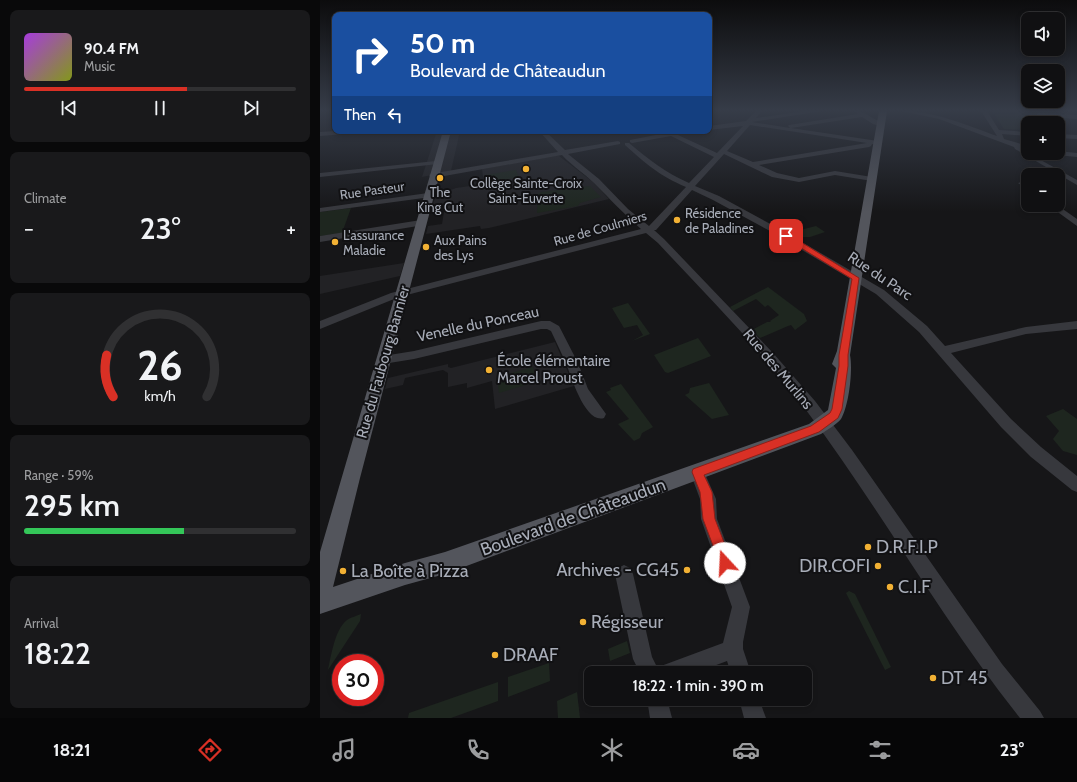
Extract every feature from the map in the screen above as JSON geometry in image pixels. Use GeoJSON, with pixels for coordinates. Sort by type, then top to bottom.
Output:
{"type":"FeatureCollection","features":[{"type":"Feature","properties":{"kind":"main road","name":"Rue du Faubourg Bannier"},"geometry":{"type":"LineString","coordinates":[[320,594],[443,145]]}},
{"type":"Feature","properties":{"kind":"main road"},"geometry":{"type":"LineString","coordinates":[[828,426],[838,368],[843,355],[856,278],[872,179],[874,147]]}},
{"type":"Feature","properties":{"kind":"main road","name":"Boulevard de Châteaudun"},"geometry":{"type":"LineString","coordinates":[[320,603],[405,574],[445,563],[815,429],[828,426]]}},
{"type":"Feature","properties":{"kind":"street","name":"Rue des Murlins"},"geometry":{"type":"LineString","coordinates":[[555,145],[574,164],[596,181],[624,211],[649,230],[681,262],[769,356],[828,426],[995,671],[1032,718]]}},
{"type":"Feature","properties":{"kind":"street"},"geometry":{"type":"LineString","coordinates":[[320,175],[435,169],[563,153],[610,145]]}},
{"type":"Feature","properties":{"kind":"street","name":"Rue du Parc"},"geometry":{"type":"LineString","coordinates":[[632,145],[653,167],[773,228],[880,292],[896,304],[944,351],[1006,423],[1036,452],[1077,485]]}},
{"type":"Feature","properties":{"kind":"street"},"geometry":{"type":"LineString","coordinates":[[698,145],[754,164],[775,175],[800,180],[835,173],[872,179]]}},
{"type":"Feature","properties":{"kind":"street","name":"Rue de Coulmiers"},"geometry":{"type":"LineString","coordinates":[[320,325],[402,293],[649,230],[656,226],[728,145]]}},
{"type":"Feature","properties":{"kind":"street"},"geometry":{"type":"LineString","coordinates":[[862,145],[874,147]]}},
{"type":"Feature","properties":{"kind":"street"},"geometry":{"type":"LineString","coordinates":[[754,164],[868,145],[874,147]]}},
{"type":"Feature","properties":{"kind":"street"},"geometry":{"type":"LineString","coordinates":[[1015,145],[1021,146]]}},
{"type":"Feature","properties":{"kind":"street"},"geometry":{"type":"LineString","coordinates":[[1015,145],[1015,147],[1074,181]]}},
{"type":"Feature","properties":{"kind":"street"},"geometry":{"type":"LineString","coordinates":[[837,158],[874,147]]}},
{"type":"Feature","properties":{"kind":"street"},"geometry":{"type":"LineString","coordinates":[[1065,154],[1077,155]]}},
{"type":"Feature","properties":{"kind":"street"},"geometry":{"type":"LineString","coordinates":[[767,171],[783,168]]}},
{"type":"Feature","properties":{"kind":"street","name":"Rue Pasteur"},"geometry":{"type":"LineString","coordinates":[[320,210],[428,195]]}},
{"type":"Feature","properties":{"kind":"street"},"geometry":{"type":"LineString","coordinates":[[1062,212],[1077,223]]}},
{"type":"Feature","properties":{"kind":"street"},"geometry":{"type":"LineString","coordinates":[[320,239],[421,223]]}},
{"type":"Feature","properties":{"kind":"street","name":"Venelle du Ponceau"},"geometry":{"type":"LineString","coordinates":[[383,360],[414,355],[540,325],[550,325],[555,329],[565,349],[582,391],[599,414]]}},
{"type":"Feature","properties":{"kind":"street"},"geometry":{"type":"LineString","coordinates":[[944,351],[1000,335],[1047,327],[1077,325]]}},
{"type":"Feature","properties":{"kind":"street"},"geometry":{"type":"LineString","coordinates":[[697,472],[706,492],[709,519],[741,607],[733,642],[739,666]]}},
{"type":"Feature","properties":{"kind":"street"},"geometry":{"type":"LineString","coordinates":[[624,574],[643,659],[646,666]]}},
{"type":"Feature","properties":{"kind":"street"},"geometry":{"type":"LineString","coordinates":[[687,666],[734,649]]}},
{"type":"Feature","properties":{"kind":"street"},"geometry":{"type":"LineString","coordinates":[[658,706],[661,718]]}},
{"type":"Feature","properties":{"kind":"street"},"geometry":{"type":"LineString","coordinates":[[751,706],[755,718]]}},
{"type":"Feature","properties":{"kind":"shaded area"},"geometry":{"type":"Polygon","coordinates":[[[433,145],[457,145],[451,171],[422,177],[433,145]]]}},
{"type":"Feature","properties":{"kind":"shaded area"},"geometry":{"type":"Polygon","coordinates":[[[559,156],[593,182],[609,199],[489,228],[481,229],[480,226],[426,234],[428,226],[442,224],[445,206],[432,207],[435,198],[447,196],[448,191],[456,188],[484,184],[482,169],[559,156]]]}},
{"type":"Feature","properties":{"kind":"shaded area"},"geometry":{"type":"Polygon","coordinates":[[[516,170],[519,177],[486,183],[485,175],[516,170]]]}},
{"type":"Feature","properties":{"kind":"shaded area"},"geometry":{"type":"Polygon","coordinates":[[[590,186],[601,197],[580,203],[578,206],[537,213],[538,194],[541,192],[590,186]]]}},
{"type":"Feature","properties":{"kind":"shaded area"},"geometry":{"type":"Polygon","coordinates":[[[351,208],[342,233],[320,236],[320,212],[351,208]]]}},
{"type":"Feature","properties":{"kind":"shaded area"},"geometry":{"type":"Polygon","coordinates":[[[816,226],[825,232],[810,237],[798,237],[803,235],[796,231],[816,226]]]}},
{"type":"Feature","properties":{"kind":"shaded area"},"geometry":{"type":"Polygon","coordinates":[[[404,263],[400,276],[320,294],[320,276],[404,263]]]}},
{"type":"Feature","properties":{"kind":"shaded area"},"geometry":{"type":"Polygon","coordinates":[[[768,287],[804,314],[807,321],[795,330],[791,325],[760,338],[752,330],[767,322],[771,322],[770,321],[779,315],[768,305],[765,307],[756,299],[733,311],[730,307],[768,287]]]}},
{"type":"Feature","properties":{"kind":"shaded area"},"geometry":{"type":"Polygon","coordinates":[[[628,303],[650,334],[632,341],[643,335],[637,325],[624,328],[612,308],[628,303]]]}},
{"type":"Feature","properties":{"kind":"shaded area"},"geometry":{"type":"Polygon","coordinates":[[[698,338],[711,356],[668,373],[665,372],[654,355],[698,338]]]}},
{"type":"Feature","properties":{"kind":"shaded area"},"geometry":{"type":"Polygon","coordinates":[[[555,342],[574,386],[495,409],[492,381],[467,388],[467,383],[448,387],[448,373],[443,370],[405,378],[403,385],[385,389],[388,378],[448,364],[448,367],[451,368],[555,342]]]}},
{"type":"Feature","properties":{"kind":"shaded area"},"geometry":{"type":"Polygon","coordinates":[[[533,367],[536,382],[499,393],[497,377],[533,367]]]}},
{"type":"Feature","properties":{"kind":"shaded area"},"geometry":{"type":"Polygon","coordinates":[[[709,383],[729,415],[712,419],[685,395],[689,393],[690,388],[709,383]]]}},
{"type":"Feature","properties":{"kind":"shaded area"},"geometry":{"type":"Polygon","coordinates":[[[621,384],[653,427],[642,433],[640,438],[634,441],[618,424],[629,419],[606,392],[611,390],[610,388],[621,384]]]}},
{"type":"Feature","properties":{"kind":"shaded area"},"geometry":{"type":"Polygon","coordinates":[[[1063,409],[1077,419],[1077,455],[1063,451],[1053,439],[1059,431],[1046,416],[1063,409]]]}},
{"type":"Feature","properties":{"kind":"shaded area"},"geometry":{"type":"Polygon","coordinates":[[[849,591],[855,594],[891,667],[885,670],[846,593],[849,591]]]}},
{"type":"Feature","properties":{"kind":"shaded area"},"geometry":{"type":"Polygon","coordinates":[[[361,614],[360,621],[338,654],[332,654],[332,664],[328,670],[334,643],[339,630],[350,618],[361,614]]]}},
{"type":"Feature","properties":{"kind":"shaded area"},"geometry":{"type":"Polygon","coordinates":[[[627,641],[630,653],[610,661],[608,649],[627,641]]]}},
{"type":"Feature","properties":{"kind":"shaded area"},"geometry":{"type":"Polygon","coordinates":[[[549,663],[550,681],[508,697],[508,677],[549,663]]]}},
{"type":"Feature","properties":{"kind":"shaded area"},"geometry":{"type":"Polygon","coordinates":[[[498,682],[498,701],[451,718],[408,718],[409,713],[498,682]]]}},
{"type":"Feature","properties":{"kind":"shaded area"},"geometry":{"type":"Polygon","coordinates":[[[577,692],[580,718],[558,718],[557,701],[577,692]]]}},
{"type":"Feature","properties":{"kind":"place","name":"Collège Sainte-Croix Saint-Euverte"},"geometry":{"type":"Point","coordinates":[526,169]}},
{"type":"Feature","properties":{"kind":"place","name":"The King Cut"},"geometry":{"type":"Point","coordinates":[440,178]}},
{"type":"Feature","properties":{"kind":"place","name":"Résidence de Paladines"},"geometry":{"type":"Point","coordinates":[677,220]}},
{"type":"Feature","properties":{"kind":"place","name":"L'assurance Maladie"},"geometry":{"type":"Point","coordinates":[335,242]}},
{"type":"Feature","properties":{"kind":"place","name":"Aux Pains des Lys"},"geometry":{"type":"Point","coordinates":[426,247]}},
{"type":"Feature","properties":{"kind":"place","name":"École élémentaire Marcel Proust"},"geometry":{"type":"Point","coordinates":[489,370]}},
{"type":"Feature","properties":{"kind":"place","name":"D.R.F.I.P"},"geometry":{"type":"Point","coordinates":[868,547]}},
{"type":"Feature","properties":{"kind":"place","name":"DIR.COFI"},"geometry":{"type":"Point","coordinates":[878,566]}},
{"type":"Feature","properties":{"kind":"place","name":"Archives - CG45"},"geometry":{"type":"Point","coordinates":[687,570]}},
{"type":"Feature","properties":{"kind":"place","name":"La Boîte à Pizza"},"geometry":{"type":"Point","coordinates":[343,571]}},
{"type":"Feature","properties":{"kind":"place","name":"C.I.F"},"geometry":{"type":"Point","coordinates":[890,587]}},
{"type":"Feature","properties":{"kind":"place","name":"Régisseur"},"geometry":{"type":"Point","coordinates":[583,622]}},
{"type":"Feature","properties":{"kind":"place","name":"DRAAF"},"geometry":{"type":"Point","coordinates":[495,655]}},
{"type":"Feature","properties":{"kind":"place","name":"DT 45"},"geometry":{"type":"Point","coordinates":[933,678]}},
{"type":"Feature","properties":{"kind":"route"},"geometry":{"type":"LineString","coordinates":[[725,563],[709,519],[708,499],[706,492],[697,472],[815,429],[834,416],[837,409],[844,366],[843,355],[856,278],[786,236]]}}]}
